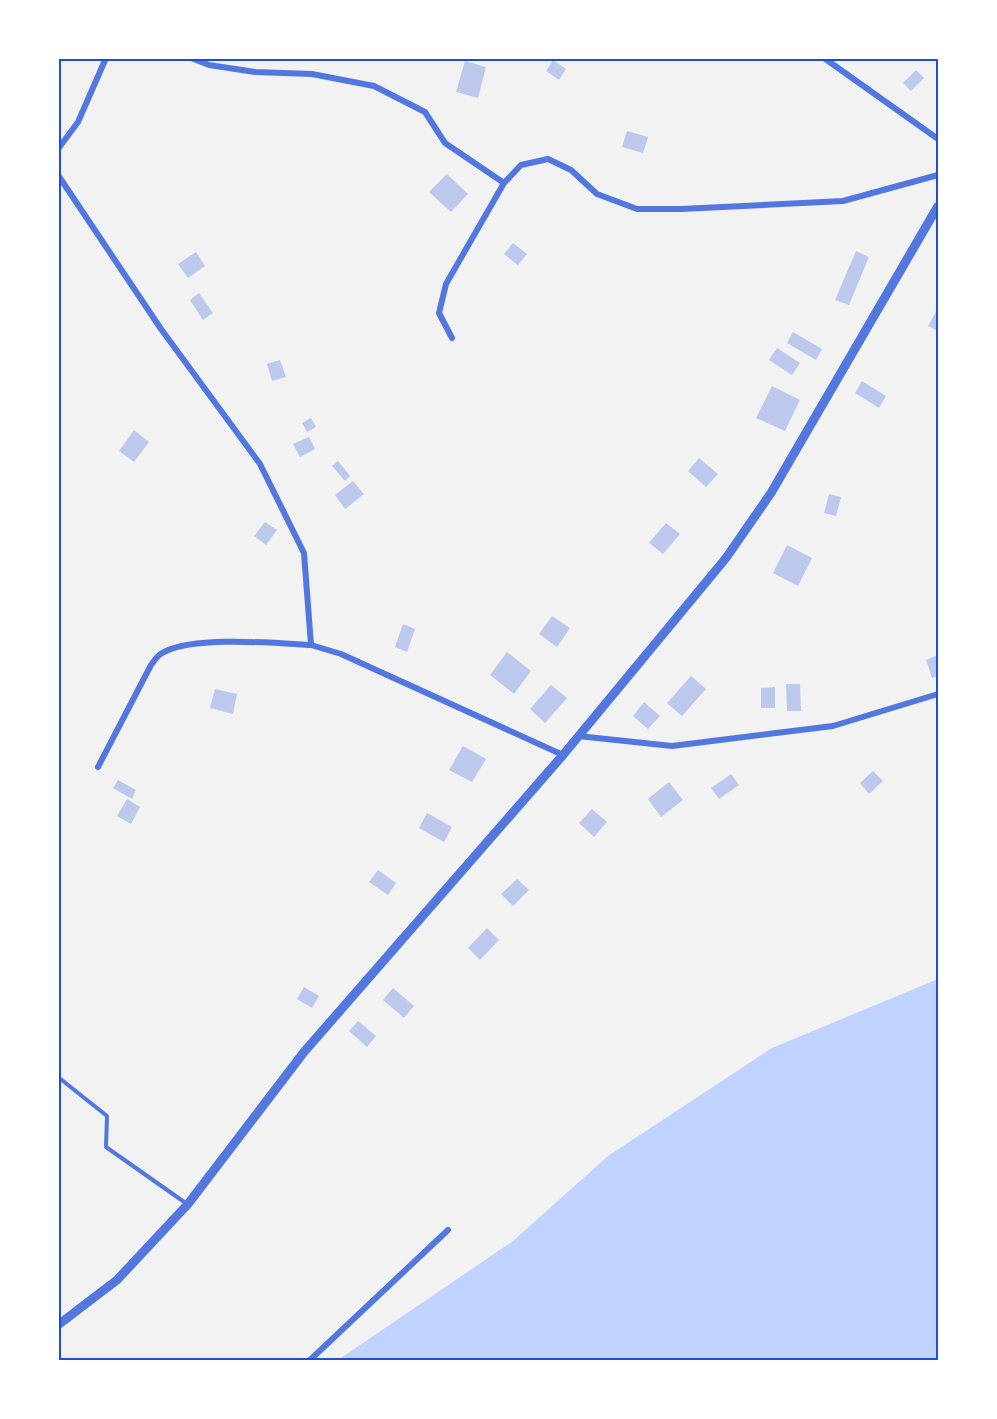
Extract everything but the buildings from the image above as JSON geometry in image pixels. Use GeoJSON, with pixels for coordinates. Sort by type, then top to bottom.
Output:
{"type":"FeatureCollection","features":[{"type":"Feature","properties":{"kind":"street"},"geometry":{"type":"LineString","coordinates":[[58,150],[78,122],[106,58]]}},
{"type":"Feature","properties":{"kind":"street"},"geometry":{"type":"LineString","coordinates":[[191,58],[220,67],[255,72],[312,74],[374,87],[425,112],[445,143],[504,183]]}},
{"type":"Feature","properties":{"kind":"street"},"geometry":{"type":"LineString","coordinates":[[824,58],[939,139]]}},
{"type":"Feature","properties":{"kind":"street"},"geometry":{"type":"LineString","coordinates":[[452,338],[439,314],[446,284],[504,183],[521,165],[548,159],[571,170],[597,194],[637,209],[843,201],[939,175]]}},
{"type":"Feature","properties":{"kind":"street"},"geometry":{"type":"LineString","coordinates":[[58,175],[161,329],[260,464],[304,553],[311,645]]}},
{"type":"Feature","properties":{"kind":"street"},"geometry":{"type":"LineString","coordinates":[[58,1325],[117,1280],[188,1204],[304,1052],[563,755],[733,549],[771,493],[939,206]]}},
{"type":"Feature","properties":{"kind":"street"},"geometry":{"type":"LineString","coordinates":[[98,766],[151,665],[164,651],[184,645],[262,643],[311,645],[341,654],[563,755]]}},
{"type":"Feature","properties":{"kind":"street"},"geometry":{"type":"LineString","coordinates":[[578,736],[672,746],[683,745],[833,726],[939,694]]}},
{"type":"Feature","properties":{"kind":"street"},"geometry":{"type":"LineString","coordinates":[[310,1360],[448,1230]]}},
{"type":"Feature","properties":{"kind":"lane"},"geometry":{"type":"LineString","coordinates":[[58,1077],[107,1116],[106,1147],[188,1204]]}},
{"type":"Feature","properties":{"kind":"water"},"geometry":{"type":"Polygon","coordinates":[[[938,979],[938,1360],[338,1360],[513,1241],[608,1156],[772,1048],[938,979]]]}}]}
